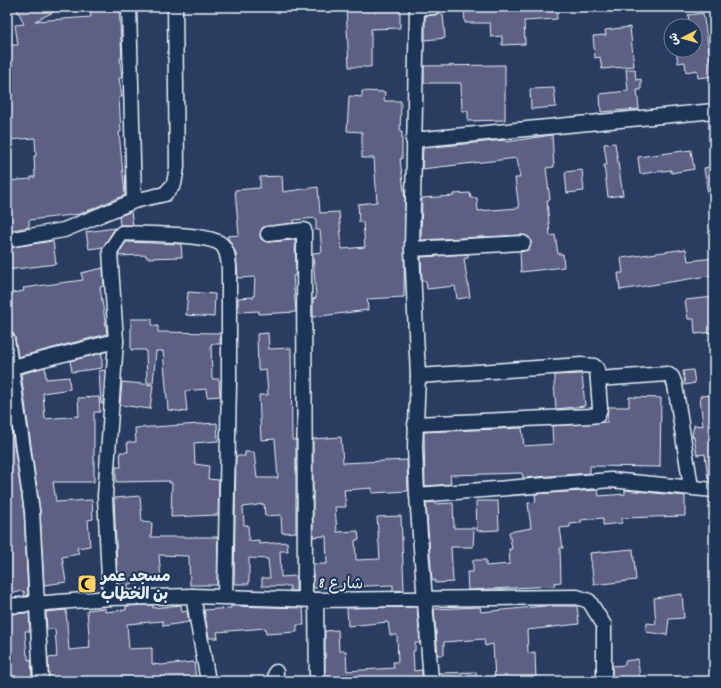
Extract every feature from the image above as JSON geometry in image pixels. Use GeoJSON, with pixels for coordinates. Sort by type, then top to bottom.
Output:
{"type":"FeatureCollection","features":[{"type":"Feature","properties":{"kind":"street"},"geometry":{"type":"LineString","coordinates":[[129,7],[134,202]]}},
{"type":"Feature","properties":{"kind":"street"},"geometry":{"type":"LineString","coordinates":[[7,240],[64,230],[134,202],[165,194],[174,184],[177,167],[175,7]]}},
{"type":"Feature","properties":{"kind":"street"},"geometry":{"type":"LineString","coordinates":[[431,681],[417,495],[415,424],[418,376],[412,249],[413,140],[417,7],[433,7]]}},
{"type":"Feature","properties":{"kind":"street"},"geometry":{"type":"LineString","coordinates":[[413,140],[714,111]]}},
{"type":"Feature","properties":{"kind":"street"},"geometry":{"type":"LineString","coordinates":[[268,234],[304,230],[310,599],[317,681]]}},
{"type":"Feature","properties":{"kind":"street"},"geometry":{"type":"LineString","coordinates":[[110,598],[106,496],[116,341],[110,252],[122,234],[193,236],[220,244],[226,252],[229,268],[229,382],[225,596]]}},
{"type":"Feature","properties":{"kind":"street"},"geometry":{"type":"LineString","coordinates":[[412,249],[523,243]]}},
{"type":"Feature","properties":{"kind":"street"},"geometry":{"type":"LineString","coordinates":[[7,339],[32,511],[41,681]]}},
{"type":"Feature","properties":{"kind":"street"},"geometry":{"type":"LineString","coordinates":[[12,367],[116,341]]}},
{"type":"Feature","properties":{"kind":"street"},"geometry":{"type":"LineString","coordinates":[[415,424],[598,415],[600,408],[597,370],[594,366],[582,365],[418,376]]}},
{"type":"Feature","properties":{"kind":"street"},"geometry":{"type":"LineString","coordinates":[[598,379],[667,374],[672,377],[675,386],[690,487]]}},
{"type":"Feature","properties":{"kind":"street"},"geometry":{"type":"LineString","coordinates":[[417,495],[611,480],[714,490]]}},
{"type":"Feature","properties":{"kind":"street"},"geometry":{"type":"LineString","coordinates":[[193,596],[208,681]]}},
{"type":"Feature","properties":{"kind":"street","name":"شارع 8"},"geometry":{"type":"LineString","coordinates":[[7,606],[37,605],[110,598],[193,596],[425,600],[577,597],[589,601],[604,625],[604,681]]}},
{"type":"Feature","properties":{"kind":"building"},"geometry":{"type":"Polygon","coordinates":[[[16,7],[64,7],[35,21],[91,17],[90,7],[119,7],[122,78],[119,78],[122,97],[119,97],[121,132],[119,132],[125,195],[80,214],[29,220],[29,227],[7,231],[7,181],[31,179],[31,177],[35,177],[34,156],[36,156],[35,138],[7,140],[7,114],[9,114],[7,66],[10,66],[8,45],[18,45],[15,25],[24,24],[16,7]]]}},
{"type":"Feature","properties":{"kind":"building"},"geometry":{"type":"Polygon","coordinates":[[[346,7],[400,7],[400,28],[371,29],[371,67],[349,67],[346,7]]]}},
{"type":"Feature","properties":{"kind":"building"},"geometry":{"type":"Polygon","coordinates":[[[464,7],[556,7],[557,19],[524,21],[525,44],[502,45],[502,36],[491,37],[490,23],[465,23],[464,7]]]}},
{"type":"Feature","properties":{"kind":"building"},"geometry":{"type":"Polygon","coordinates":[[[703,13],[713,76],[698,78],[697,70],[686,72],[685,62],[678,63],[677,58],[703,58],[703,18],[689,18],[688,15],[703,13]]]}},
{"type":"Feature","properties":{"kind":"building"},"geometry":{"type":"Polygon","coordinates":[[[443,14],[445,38],[425,40],[425,16],[443,14]]]}},
{"type":"Feature","properties":{"kind":"building"},"geometry":{"type":"Polygon","coordinates":[[[630,27],[634,66],[602,69],[600,57],[595,58],[593,36],[606,35],[605,30],[630,27]]]}},
{"type":"Feature","properties":{"kind":"building"},"geometry":{"type":"Polygon","coordinates":[[[505,65],[505,120],[468,121],[468,111],[462,111],[461,83],[424,83],[424,66],[505,65]]]}},
{"type":"Feature","properties":{"kind":"building"},"geometry":{"type":"Polygon","coordinates":[[[626,69],[635,69],[636,80],[641,79],[641,90],[637,90],[639,109],[601,112],[600,94],[628,91],[626,69]]]}},
{"type":"Feature","properties":{"kind":"building"},"geometry":{"type":"Polygon","coordinates":[[[554,88],[556,107],[531,109],[530,89],[554,88]]]}},
{"type":"Feature","properties":{"kind":"building"},"geometry":{"type":"Polygon","coordinates":[[[362,91],[385,92],[384,101],[401,101],[400,132],[402,132],[402,159],[400,159],[405,199],[404,297],[367,299],[368,310],[313,317],[313,299],[316,298],[313,253],[322,252],[320,230],[316,230],[316,218],[294,220],[294,223],[263,227],[260,235],[261,239],[269,242],[295,240],[296,271],[295,276],[293,276],[296,312],[259,314],[259,311],[238,312],[238,298],[254,297],[255,277],[238,278],[236,253],[227,236],[239,235],[235,190],[260,188],[260,177],[282,176],[283,192],[318,187],[320,213],[339,212],[342,249],[365,247],[363,222],[359,222],[358,204],[377,202],[374,158],[362,158],[362,132],[347,131],[349,96],[362,97],[362,91]]]}},
{"type":"Feature","properties":{"kind":"building"},"geometry":{"type":"Polygon","coordinates":[[[552,135],[554,167],[546,168],[550,200],[547,200],[550,236],[555,235],[558,254],[563,254],[564,267],[521,272],[520,252],[528,250],[531,243],[530,238],[523,235],[421,240],[422,198],[454,196],[453,194],[470,193],[471,198],[477,198],[478,211],[519,208],[515,178],[520,178],[517,158],[422,169],[423,148],[506,140],[506,142],[552,135]]]}},
{"type":"Feature","properties":{"kind":"building"},"geometry":{"type":"Polygon","coordinates":[[[615,143],[623,195],[608,197],[604,165],[607,165],[604,144],[615,143]]]}},
{"type":"Feature","properties":{"kind":"building"},"geometry":{"type":"Polygon","coordinates":[[[691,150],[694,169],[671,173],[671,170],[640,174],[638,157],[691,150]]]}},
{"type":"Feature","properties":{"kind":"building"},"geometry":{"type":"Polygon","coordinates":[[[714,166],[714,194],[708,195],[704,168],[714,166]]]}},
{"type":"Feature","properties":{"kind":"building"},"geometry":{"type":"Polygon","coordinates":[[[582,170],[584,191],[567,193],[565,172],[582,170]]]}},
{"type":"Feature","properties":{"kind":"building"},"geometry":{"type":"Polygon","coordinates":[[[131,212],[133,225],[120,225],[119,216],[131,212]]]}},
{"type":"Feature","properties":{"kind":"building"},"geometry":{"type":"Polygon","coordinates":[[[115,228],[103,247],[89,249],[86,232],[115,228]]]}},
{"type":"Feature","properties":{"kind":"building"},"geometry":{"type":"Polygon","coordinates":[[[53,241],[56,264],[7,270],[7,248],[53,241]]]}},
{"type":"Feature","properties":{"kind":"building"},"geometry":{"type":"Polygon","coordinates":[[[126,242],[181,244],[182,257],[147,258],[146,255],[119,256],[119,253],[126,242]]]}},
{"type":"Feature","properties":{"kind":"building"},"geometry":{"type":"Polygon","coordinates":[[[686,249],[688,261],[714,258],[714,275],[620,290],[618,273],[623,273],[621,258],[686,249]]]}},
{"type":"Feature","properties":{"kind":"building"},"geometry":{"type":"Polygon","coordinates":[[[468,254],[468,258],[464,259],[470,297],[457,299],[455,286],[427,289],[426,281],[422,281],[421,257],[468,254]]]}},
{"type":"Feature","properties":{"kind":"building"},"geometry":{"type":"Polygon","coordinates":[[[103,268],[104,286],[100,287],[107,334],[18,357],[15,337],[13,333],[8,331],[7,294],[24,291],[23,288],[83,280],[81,273],[103,268]]]}},
{"type":"Feature","properties":{"kind":"building"},"geometry":{"type":"Polygon","coordinates":[[[188,292],[215,294],[214,317],[186,315],[188,292]]]}},
{"type":"Feature","properties":{"kind":"building"},"geometry":{"type":"Polygon","coordinates":[[[714,297],[714,332],[695,334],[694,319],[688,319],[685,300],[714,297]]]}},
{"type":"Feature","properties":{"kind":"building"},"geometry":{"type":"Polygon","coordinates":[[[131,319],[152,319],[152,326],[158,326],[158,332],[220,333],[220,344],[211,344],[212,379],[219,379],[220,396],[207,397],[206,389],[185,391],[187,412],[168,410],[163,351],[156,351],[153,383],[147,383],[146,350],[131,350],[131,319]]]}},
{"type":"Feature","properties":{"kind":"building"},"geometry":{"type":"Polygon","coordinates":[[[268,333],[269,349],[291,348],[292,440],[296,440],[296,532],[282,533],[281,515],[265,516],[264,504],[243,507],[244,525],[248,525],[249,541],[259,540],[259,544],[287,542],[288,551],[280,551],[281,577],[296,576],[296,591],[290,591],[290,586],[262,586],[262,578],[270,578],[268,559],[249,558],[249,584],[234,584],[236,456],[245,456],[245,452],[254,452],[257,478],[278,478],[275,439],[261,440],[259,395],[268,395],[266,369],[258,370],[257,334],[268,333]]]}},
{"type":"Feature","properties":{"kind":"building"},"geometry":{"type":"Polygon","coordinates":[[[102,353],[102,368],[72,372],[70,361],[102,353]]]}},
{"type":"Feature","properties":{"kind":"building"},"geometry":{"type":"Polygon","coordinates":[[[45,367],[46,379],[69,377],[70,389],[43,393],[45,419],[79,416],[78,398],[99,397],[100,412],[94,412],[94,482],[53,482],[56,502],[92,500],[93,519],[88,520],[90,546],[77,548],[79,554],[62,557],[66,582],[44,585],[40,510],[21,374],[45,367]]]}},
{"type":"Feature","properties":{"kind":"building"},"geometry":{"type":"Polygon","coordinates":[[[105,370],[103,404],[101,404],[99,371],[105,370]]]}},
{"type":"Feature","properties":{"kind":"building"},"geometry":{"type":"Polygon","coordinates":[[[693,370],[695,383],[685,385],[683,371],[693,370]]]}},
{"type":"Feature","properties":{"kind":"building"},"geometry":{"type":"Polygon","coordinates":[[[582,374],[585,406],[556,409],[554,383],[555,375],[582,374]]]}},
{"type":"Feature","properties":{"kind":"building"},"geometry":{"type":"Polygon","coordinates":[[[122,382],[153,385],[150,409],[120,405],[122,382]]]}},
{"type":"Feature","properties":{"kind":"building"},"geometry":{"type":"Polygon","coordinates":[[[714,395],[714,479],[708,479],[705,454],[697,455],[694,437],[692,436],[694,425],[703,426],[700,396],[714,395]]]}},
{"type":"Feature","properties":{"kind":"building"},"geometry":{"type":"Polygon","coordinates":[[[629,397],[661,398],[660,467],[590,466],[590,473],[523,478],[522,473],[450,475],[451,484],[425,486],[424,432],[522,428],[524,446],[553,444],[552,426],[607,422],[608,407],[629,407],[629,397]]]}},
{"type":"Feature","properties":{"kind":"building"},"geometry":{"type":"Polygon","coordinates":[[[7,398],[24,512],[28,596],[24,596],[24,591],[7,594],[7,398]]]}},
{"type":"Feature","properties":{"kind":"building"},"geometry":{"type":"Polygon","coordinates":[[[217,423],[218,441],[194,443],[195,464],[209,466],[208,479],[219,480],[218,515],[171,517],[172,483],[169,483],[170,481],[116,482],[116,467],[121,467],[120,452],[128,452],[127,442],[136,442],[135,428],[217,423]]]}},
{"type":"Feature","properties":{"kind":"building"},"geometry":{"type":"Polygon","coordinates":[[[341,437],[343,463],[407,460],[408,491],[372,493],[372,488],[344,490],[346,507],[335,507],[337,532],[358,531],[359,540],[355,540],[356,560],[380,559],[377,517],[401,516],[404,590],[393,591],[393,585],[313,588],[313,564],[327,564],[326,536],[313,537],[313,439],[341,437]]]}},
{"type":"Feature","properties":{"kind":"building"},"geometry":{"type":"Polygon","coordinates":[[[598,490],[599,496],[625,494],[625,490],[685,496],[685,516],[622,518],[622,523],[603,525],[603,518],[581,520],[581,523],[570,524],[570,527],[560,528],[563,548],[560,548],[561,582],[554,583],[555,586],[468,590],[467,572],[473,572],[473,560],[486,560],[486,566],[510,564],[509,549],[512,549],[509,532],[531,528],[528,503],[536,502],[535,494],[598,490]]]}},
{"type":"Feature","properties":{"kind":"building"},"geometry":{"type":"Polygon","coordinates":[[[140,496],[142,522],[152,523],[151,537],[218,537],[217,585],[190,585],[189,556],[159,555],[161,580],[128,584],[128,588],[118,589],[114,498],[140,496]]]}},
{"type":"Feature","properties":{"kind":"building"},"geometry":{"type":"Polygon","coordinates":[[[476,501],[498,501],[499,530],[477,531],[476,501]]]}},
{"type":"Feature","properties":{"kind":"building"},"geometry":{"type":"Polygon","coordinates":[[[435,502],[435,504],[453,503],[454,528],[474,528],[473,547],[451,547],[453,582],[435,583],[435,580],[432,580],[426,503],[435,502]]]}},
{"type":"Feature","properties":{"kind":"building"},"geometry":{"type":"Polygon","coordinates":[[[633,549],[636,580],[594,585],[590,553],[633,549]]]}},
{"type":"Feature","properties":{"kind":"building"},"geometry":{"type":"Polygon","coordinates":[[[682,594],[684,618],[669,619],[667,635],[646,632],[647,623],[656,624],[654,598],[682,594]]]}},
{"type":"Feature","properties":{"kind":"building"},"geometry":{"type":"Polygon","coordinates":[[[153,605],[153,608],[181,605],[182,612],[187,611],[189,622],[163,626],[163,621],[127,624],[129,649],[152,648],[152,664],[161,665],[194,662],[196,680],[70,681],[70,678],[49,680],[48,658],[57,657],[55,629],[47,630],[46,612],[66,610],[69,650],[90,648],[87,610],[105,608],[105,612],[126,610],[126,606],[153,605]]]}},
{"type":"Feature","properties":{"kind":"building"},"geometry":{"type":"Polygon","coordinates":[[[231,606],[303,608],[304,625],[297,625],[297,632],[266,634],[265,628],[217,632],[218,638],[209,638],[204,610],[231,608],[231,606]]]}},
{"type":"Feature","properties":{"kind":"building"},"geometry":{"type":"Polygon","coordinates":[[[545,606],[577,606],[579,624],[527,630],[528,653],[535,652],[536,681],[495,681],[493,644],[485,646],[484,639],[444,642],[444,655],[438,655],[434,609],[480,607],[481,612],[545,606]]]}},
{"type":"Feature","properties":{"kind":"building"},"geometry":{"type":"Polygon","coordinates":[[[417,607],[420,643],[415,643],[415,651],[413,651],[414,671],[422,670],[422,681],[325,681],[325,631],[338,630],[339,651],[346,651],[347,671],[394,668],[393,662],[398,662],[397,635],[390,635],[388,622],[348,626],[347,608],[417,607]]]}},
{"type":"Feature","properties":{"kind":"building"},"geometry":{"type":"Polygon","coordinates":[[[29,613],[30,631],[25,631],[28,660],[31,659],[32,681],[7,681],[7,614],[29,613]]]}},
{"type":"Feature","properties":{"kind":"building"},"geometry":{"type":"Polygon","coordinates":[[[638,659],[640,681],[612,681],[612,666],[625,665],[625,661],[638,659]]]}},
{"type":"Feature","properties":{"kind":"building"},"geometry":{"type":"Polygon","coordinates":[[[476,672],[477,681],[439,681],[439,673],[476,672]]]}},
{"type":"Feature","properties":{"kind":"place","name":"مسجد عمر بن الخطاب"},"geometry":{"type":"Point","coordinates":[87,584]}}]}
